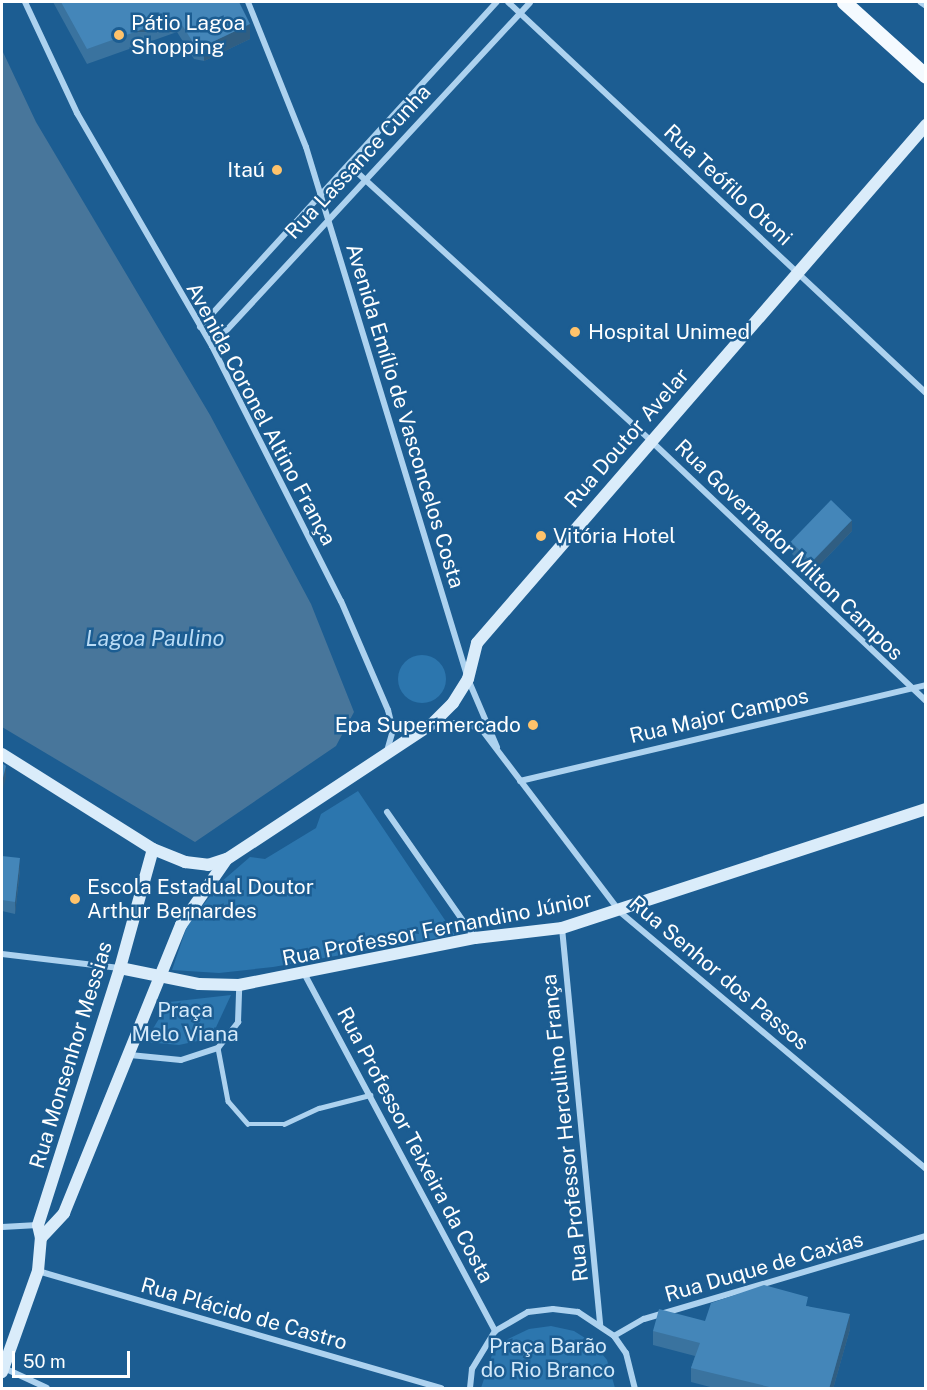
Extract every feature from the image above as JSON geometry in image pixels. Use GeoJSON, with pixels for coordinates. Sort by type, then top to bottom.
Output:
{"type":"FeatureCollection","features":[{"type":"Feature","properties":{"kind":"main road"},"geometry":{"type":"LineString","coordinates":[[844,2],[926,76]]}},
{"type":"Feature","properties":{"kind":"main road","name":"Rua Doutor Avelar"},"geometry":{"type":"LineString","coordinates":[[469,680],[477,643],[650,440],[800,274],[926,125]]}},
{"type":"Feature","properties":{"kind":"main road"},"geometry":{"type":"LineString","coordinates":[[2,754],[153,849],[185,862],[208,866],[227,859],[433,723],[453,703],[469,680]]}},
{"type":"Feature","properties":{"kind":"main road","name":"Rua Professor Fernandino Júnior"},"geometry":{"type":"LineString","coordinates":[[120,968],[161,979],[239,985],[305,975],[475,938],[562,928],[620,912],[926,809]]}},
{"type":"Feature","properties":{"kind":"main road","name":"Rua Monsenhor Messias"},"geometry":{"type":"LineString","coordinates":[[38,1225],[120,968],[153,849]]}},
{"type":"Feature","properties":{"kind":"main road","name":"Rua Monsenhor Messias"},"geometry":{"type":"LineString","coordinates":[[41,1238],[64,1213],[181,925],[227,859]]}},
{"type":"Feature","properties":{"kind":"main road"},"geometry":{"type":"LineString","coordinates":[[3,1370],[38,1271],[41,1238],[38,1225]]}},
{"type":"Feature","properties":{"kind":"street","name":"Avenida Coronel Altino França"},"geometry":{"type":"LineString","coordinates":[[25,2],[77,113],[212,346],[341,601],[388,710],[393,730],[385,754]]}},
{"type":"Feature","properties":{"kind":"street","name":"Avenida Emílio de Vasconcelos Costa"},"geometry":{"type":"LineString","coordinates":[[248,2],[306,147],[469,680]]}},
{"type":"Feature","properties":{"kind":"street","name":"Rua Lassance Cunha"},"geometry":{"type":"LineString","coordinates":[[200,327],[497,2]]}},
{"type":"Feature","properties":{"kind":"street","name":"Rua Teófilo Otoni"},"geometry":{"type":"LineString","coordinates":[[508,2],[926,393]]}},
{"type":"Feature","properties":{"kind":"street","name":"Rua Lassance Cunha"},"geometry":{"type":"LineString","coordinates":[[212,346],[530,2]]}},
{"type":"Feature","properties":{"kind":"street","name":"Rua Governador Milton Campos"},"geometry":{"type":"LineString","coordinates":[[349,165],[650,440],[909,688],[926,701]]}},
{"type":"Feature","properties":{"kind":"street","name":"Rua Senhor dos Passos"},"geometry":{"type":"LineString","coordinates":[[469,680],[497,747]]}},
{"type":"Feature","properties":{"kind":"street","name":"Rua Major Campos"},"geometry":{"type":"LineString","coordinates":[[520,781],[926,685]]}},
{"type":"Feature","properties":{"kind":"street","name":"Rua Senhor dos Passos"},"geometry":{"type":"LineString","coordinates":[[433,723],[466,723],[482,730],[620,912],[926,1169]]}},
{"type":"Feature","properties":{"kind":"street"},"geometry":{"type":"LineString","coordinates":[[387,812],[475,938]]}},
{"type":"Feature","properties":{"kind":"street","name":"Rua Professor Herculino França"},"geometry":{"type":"LineString","coordinates":[[562,928],[600,1324]]}},
{"type":"Feature","properties":{"kind":"street"},"geometry":{"type":"LineString","coordinates":[[2,954],[120,968]]}},
{"type":"Feature","properties":{"kind":"street","name":"Rua Professor Teixeira da Costa"},"geometry":{"type":"LineString","coordinates":[[305,975],[495,1331]]}},
{"type":"Feature","properties":{"kind":"street"},"geometry":{"type":"LineString","coordinates":[[130,1055],[181,1060],[218,1048],[238,1022],[239,985]]}},
{"type":"Feature","properties":{"kind":"street"},"geometry":{"type":"LineString","coordinates":[[2,1227],[53,1226]]}},
{"type":"Feature","properties":{"kind":"street","name":"Rua Duque de Caxias"},"geometry":{"type":"LineString","coordinates":[[615,1336],[644,1319],[926,1236]]}},
{"type":"Feature","properties":{"kind":"street","name":"Rua Plácido de Castro"},"geometry":{"type":"LineString","coordinates":[[38,1271],[441,1389]]}},
{"type":"Feature","properties":{"kind":"street"},"geometry":{"type":"LineString","coordinates":[[470,1389],[472,1369],[495,1331],[528,1312],[553,1309],[578,1312],[600,1324],[615,1336],[626,1353],[635,1389]]}},
{"type":"Feature","properties":{"kind":"street"},"geometry":{"type":"LineString","coordinates":[[3,1370],[47,1389]]}},
{"type":"Feature","properties":{"kind":"lane"},"geometry":{"type":"LineString","coordinates":[[920,2],[926,6]]}},
{"type":"Feature","properties":{"kind":"lane"},"geometry":{"type":"LineString","coordinates":[[218,1048],[228,1101],[248,1124],[284,1124],[319,1108],[370,1095]]}},
{"type":"Feature","properties":{"kind":"green space"},"geometry":{"type":"Polygon","coordinates":[[[417,655],[427,655],[439,662],[446,674],[446,684],[439,696],[427,703],[417,703],[402,692],[398,684],[398,674],[409,659],[417,655]]]}},
{"type":"Feature","properties":{"kind":"green space"},"geometry":{"type":"Polygon","coordinates":[[[358,791],[455,935],[273,967],[219,973],[172,970],[187,926],[220,883],[250,857],[265,859],[316,828],[321,814],[358,791]]]}},
{"type":"Feature","properties":{"kind":"green space","name":"Praça Melo Viana"},"geometry":{"type":"Polygon","coordinates":[[[231,995],[211,1038],[179,1045],[145,1042],[169,1002],[231,995]]]}},
{"type":"Feature","properties":{"kind":"green space","name":"Praça Barão do Rio Branco"},"geometry":{"type":"Polygon","coordinates":[[[551,1326],[574,1331],[593,1343],[607,1360],[615,1388],[481,1388],[492,1355],[508,1339],[529,1329],[551,1326]]]}},
{"type":"Feature","properties":{"kind":"water","name":"Lagoa Paulino"},"geometry":{"type":"Polygon","coordinates":[[[2,50],[36,122],[210,415],[311,604],[354,712],[336,746],[195,842],[2,727],[2,50]]]}},
{"type":"Feature","properties":{"kind":"building","name":"Pátio Lagoa Shopping"},"geometry":{"type":"Polygon","coordinates":[[[61,2],[239,2],[250,24],[204,46],[194,44],[177,17],[87,49],[61,2]]]}},
{"type":"Feature","properties":{"kind":"building"},"geometry":{"type":"Polygon","coordinates":[[[831,500],[852,520],[812,562],[791,542],[831,500]]]}},
{"type":"Feature","properties":{"kind":"building"},"geometry":{"type":"Polygon","coordinates":[[[2,763],[6,766],[2,782],[2,763]]]}},
{"type":"Feature","properties":{"kind":"building"},"geometry":{"type":"Polygon","coordinates":[[[2,856],[20,858],[15,902],[2,900],[2,856]]]}},
{"type":"Feature","properties":{"kind":"building"},"geometry":{"type":"Polygon","coordinates":[[[764,1285],[808,1297],[806,1306],[850,1314],[829,1389],[778,1389],[691,1368],[700,1343],[653,1331],[659,1309],[705,1321],[711,1303],[764,1285]]]}},
{"type":"Feature","properties":{"kind":"place","name":"Pátio Lagoa Shopping"},"geometry":{"type":"Point","coordinates":[119,35]}},
{"type":"Feature","properties":{"kind":"place","name":"Itaú"},"geometry":{"type":"Point","coordinates":[277,170]}},
{"type":"Feature","properties":{"kind":"place","name":"Hospital Unimed"},"geometry":{"type":"Point","coordinates":[575,332]}},
{"type":"Feature","properties":{"kind":"place","name":"Vitória Hotel"},"geometry":{"type":"Point","coordinates":[541,536]}},
{"type":"Feature","properties":{"kind":"place","name":"Epa Supermercado"},"geometry":{"type":"Point","coordinates":[533,725]}},
{"type":"Feature","properties":{"kind":"place","name":"Escola Estadual Doutor Arthur Bernardes"},"geometry":{"type":"Point","coordinates":[75,899]}}]}
